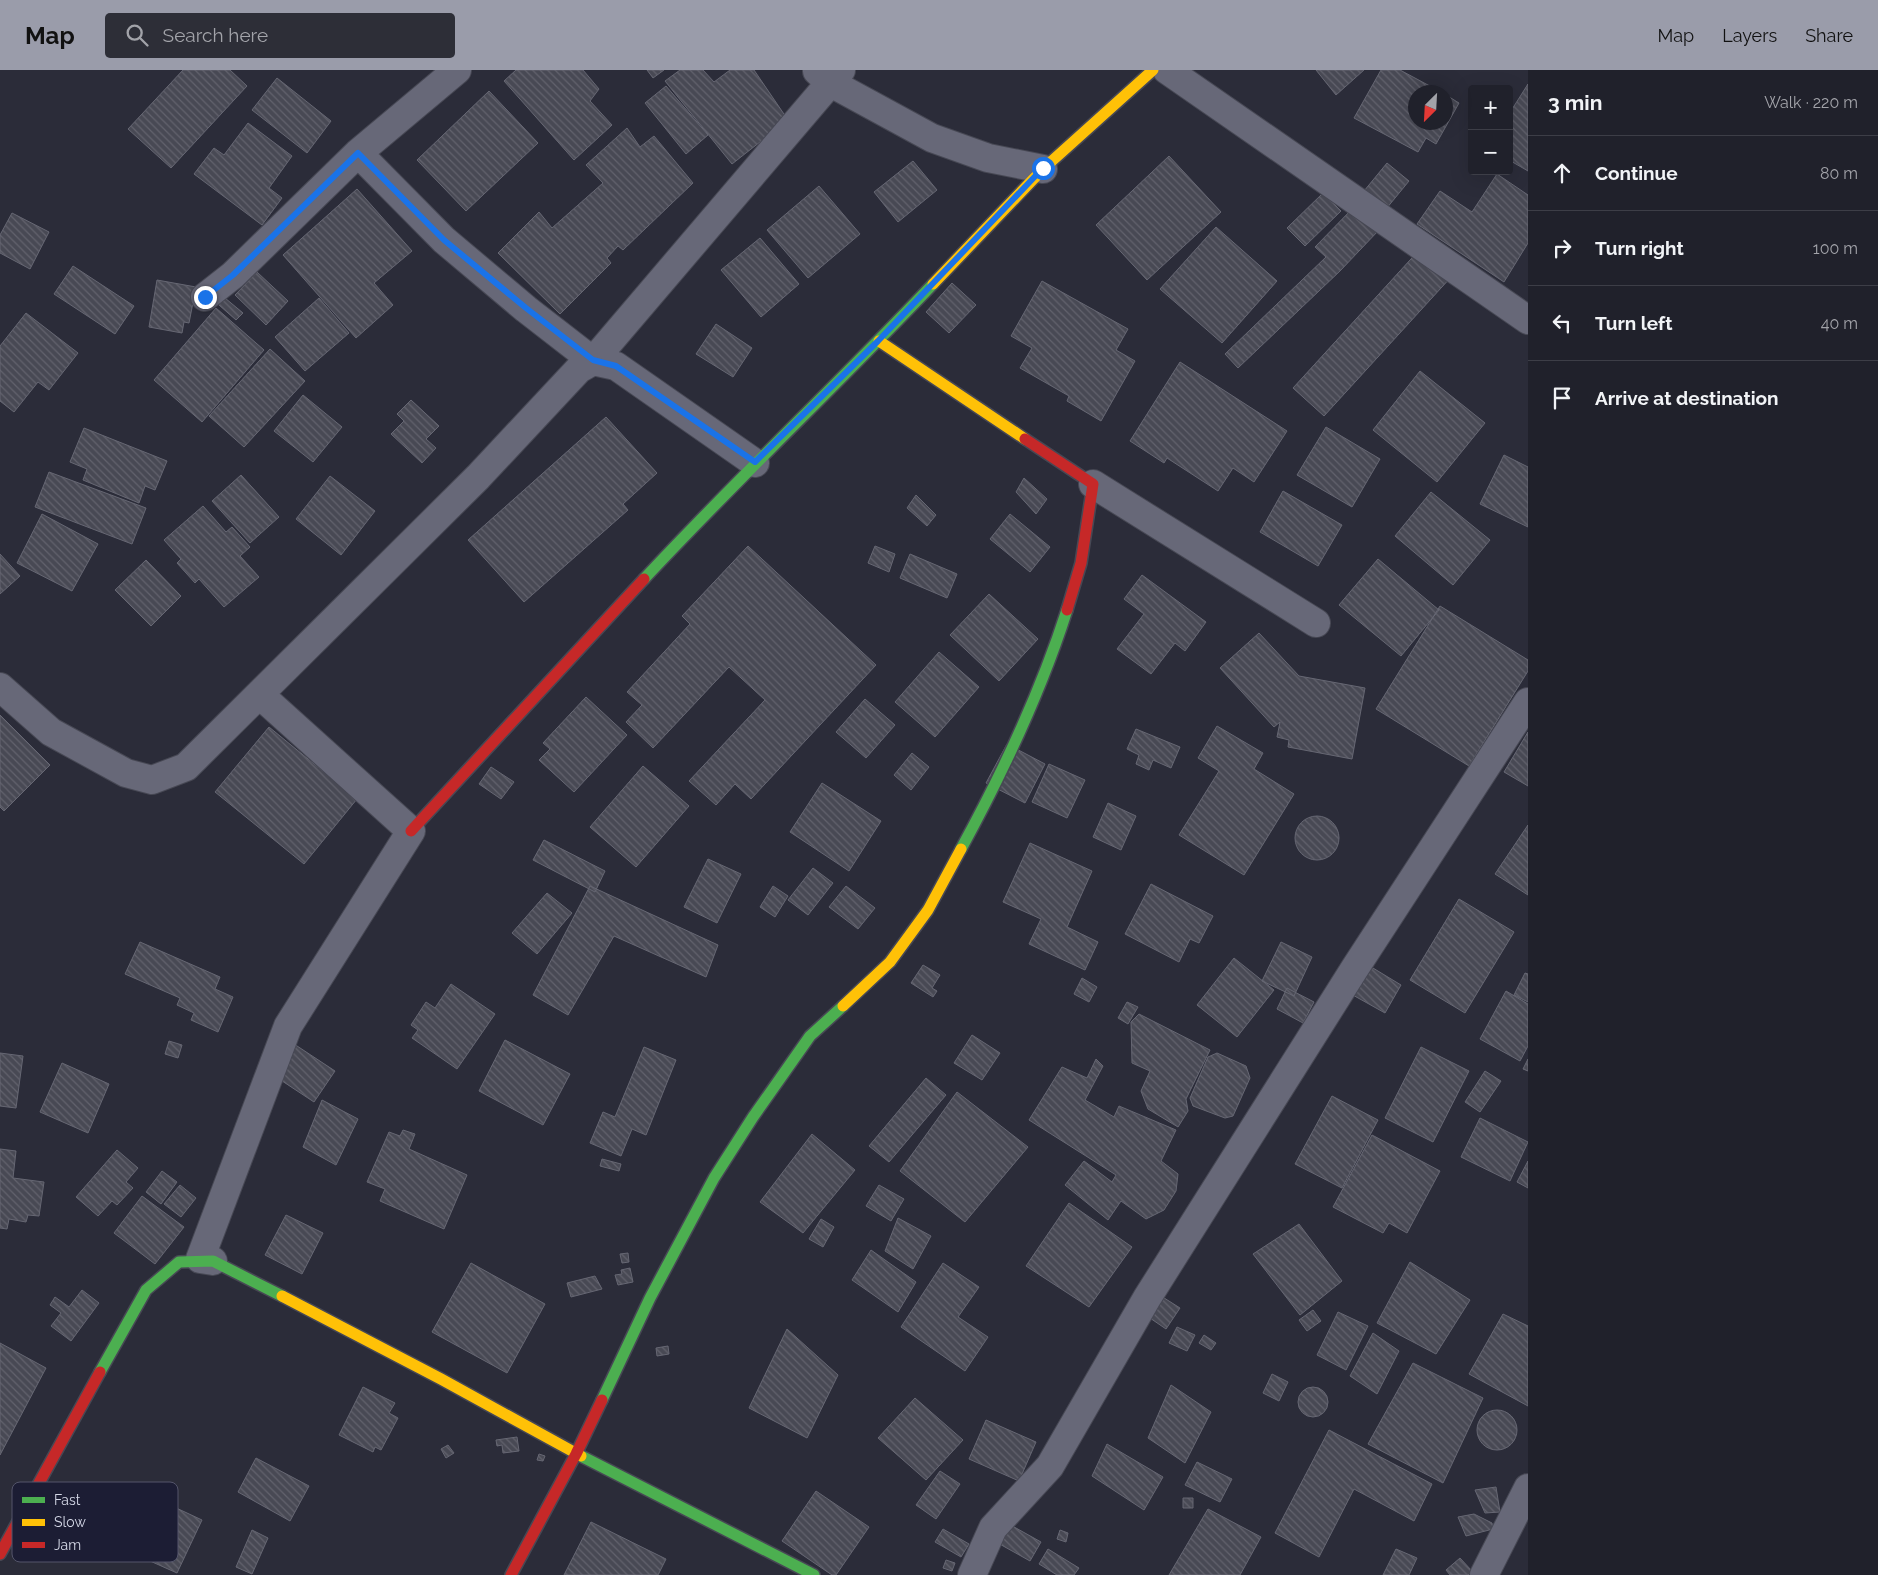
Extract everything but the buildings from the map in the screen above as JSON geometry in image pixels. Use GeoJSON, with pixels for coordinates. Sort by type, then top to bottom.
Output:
{"type":"FeatureCollection","features":[{"type":"Feature","properties":{"kind":"street"},"geometry":{"type":"LineString","coordinates":[[205,297],[233,275],[358,153],[457,70]]}},
{"type":"Feature","properties":{"kind":"street"},"geometry":{"type":"LineString","coordinates":[[814,1575],[576,1454],[441,1379],[213,1261],[200,1259],[288,1026],[411,831],[755,462],[878,341],[1043,168],[1153,70]]}},
{"type":"Feature","properties":{"kind":"street"},"geometry":{"type":"LineString","coordinates":[[1167,70],[1528,320]]}},
{"type":"Feature","properties":{"kind":"street"},"geometry":{"type":"LineString","coordinates":[[0,687],[51,732],[126,773],[152,780],[186,767],[478,477],[579,369],[593,360],[829,74],[932,138],[988,158],[1043,168]]}},
{"type":"Feature","properties":{"kind":"street"},"geometry":{"type":"LineString","coordinates":[[358,153],[444,240],[526,308],[593,360],[616,366],[755,462]]}},
{"type":"Feature","properties":{"kind":"street"},"geometry":{"type":"LineString","coordinates":[[878,341],[1093,484],[1316,622]]}},
{"type":"Feature","properties":{"kind":"street"},"geometry":{"type":"LineString","coordinates":[[511,1575],[576,1454],[650,1298],[714,1178],[776,1082],[810,1036],[890,962],[928,910],[986,803],[1024,721],[1061,628],[1081,563],[1093,484]]}},
{"type":"Feature","properties":{"kind":"street"},"geometry":{"type":"LineString","coordinates":[[260,695],[411,831]]}},
{"type":"Feature","properties":{"kind":"street"},"geometry":{"type":"LineString","coordinates":[[972,1575],[993,1528],[1050,1466],[1147,1298],[1356,968],[1528,702]]}},
{"type":"Feature","properties":{"kind":"street"},"geometry":{"type":"LineString","coordinates":[[40,1482],[146,1290],[179,1262],[213,1261]]}},
{"type":"Feature","properties":{"kind":"street"},"geometry":{"type":"LineString","coordinates":[[1484,1575],[1528,1488]]}},
{"type":"Feature","properties":{"kind":"street"},"geometry":{"type":"LineString","coordinates":[[0,1554],[12,1532]]}},
{"type":"Feature","properties":{"kind":"traffic: fast"},"geometry":{"type":"LineString","coordinates":[[644,579],[715,504],[933,284]]}},
{"type":"Feature","properties":{"kind":"traffic: fast"},"geometry":{"type":"LineString","coordinates":[[961,849],[1020,732],[1067,610]]}},
{"type":"Feature","properties":{"kind":"traffic: fast"},"geometry":{"type":"LineString","coordinates":[[602,1400],[650,1298],[714,1178],[753,1117],[810,1036],[843,1006]]}},
{"type":"Feature","properties":{"kind":"traffic: fast"},"geometry":{"type":"LineString","coordinates":[[100,1372],[146,1290],[179,1262],[213,1261],[282,1296]]}},
{"type":"Feature","properties":{"kind":"traffic: fast"},"geometry":{"type":"LineString","coordinates":[[581,1456],[814,1575]]}},
{"type":"Feature","properties":{"kind":"traffic: slow"},"geometry":{"type":"LineString","coordinates":[[933,284],[1043,169],[1153,70]]}},
{"type":"Feature","properties":{"kind":"traffic: slow"},"geometry":{"type":"LineString","coordinates":[[879,341],[1025,439]]}},
{"type":"Feature","properties":{"kind":"traffic: slow"},"geometry":{"type":"LineString","coordinates":[[843,1006],[890,962],[928,910],[961,849]]}},
{"type":"Feature","properties":{"kind":"traffic: slow"},"geometry":{"type":"LineString","coordinates":[[282,1296],[441,1379],[581,1456]]}},
{"type":"Feature","properties":{"kind":"traffic: jam"},"geometry":{"type":"LineString","coordinates":[[1025,439],[1093,484],[1081,563],[1067,610]]}},
{"type":"Feature","properties":{"kind":"traffic: jam"},"geometry":{"type":"LineString","coordinates":[[411,831],[644,579]]}},
{"type":"Feature","properties":{"kind":"traffic: jam"},"geometry":{"type":"LineString","coordinates":[[40,1482],[100,1372]]}},
{"type":"Feature","properties":{"kind":"traffic: jam"},"geometry":{"type":"LineString","coordinates":[[511,1575],[576,1454],[602,1400]]}},
{"type":"Feature","properties":{"kind":"traffic: jam"},"geometry":{"type":"LineString","coordinates":[[0,1554],[12,1532]]}},
{"type":"Feature","properties":{"kind":"route"},"geometry":{"type":"LineString","coordinates":[[205,297],[233,275],[358,153],[444,240],[526,308],[593,360],[616,366],[755,462],[878,341],[1043,168]]}}]}
